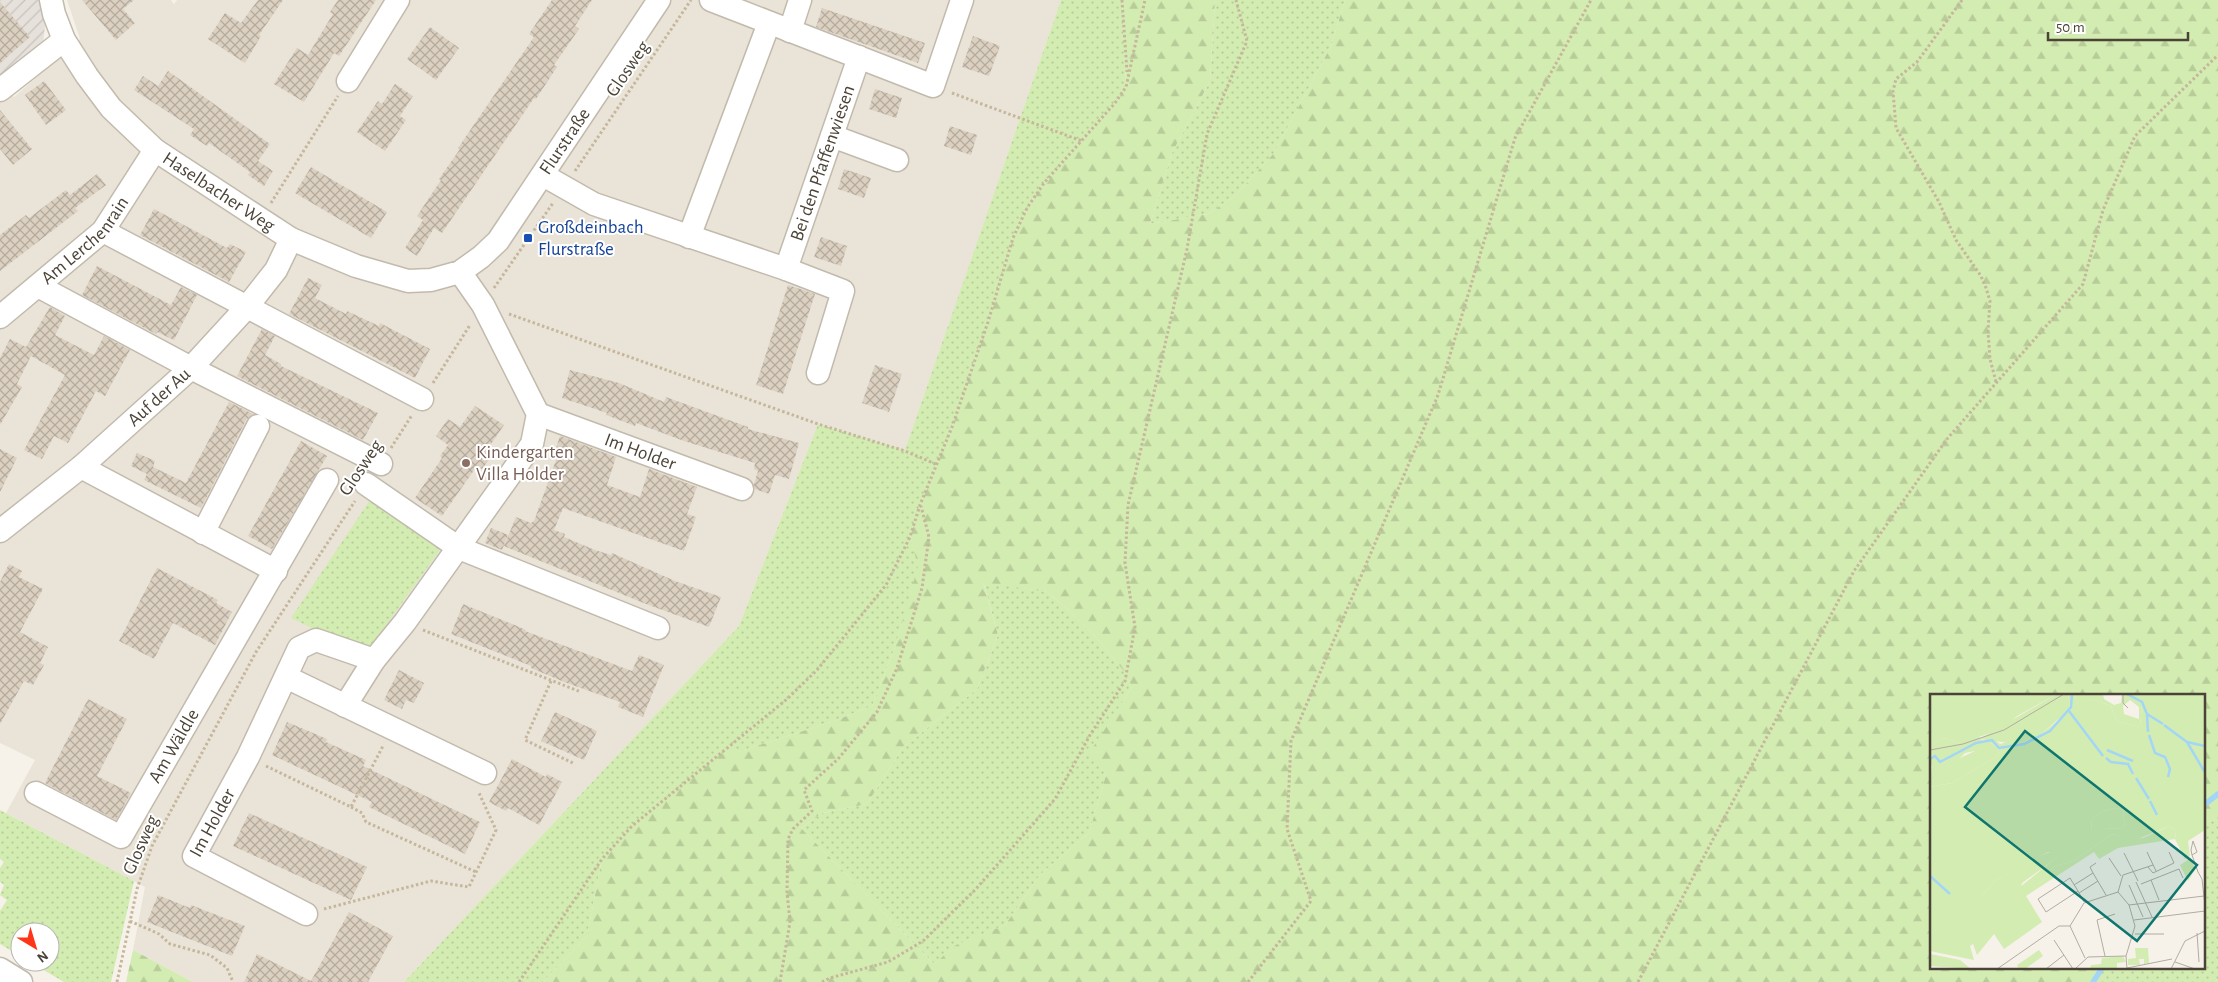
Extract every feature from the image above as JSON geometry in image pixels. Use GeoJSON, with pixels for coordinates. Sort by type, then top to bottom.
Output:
{"type":"FeatureCollection","features":[{"type":"Feature","properties":{"kind":"street","name":"Haselbacher Weg"},"geometry":{"type":"LineString","coordinates":[[51,0],[64,40],[87,76],[112,108],[155,150],[291,239],[356,266],[408,281],[431,280],[460,272]]}},
{"type":"Feature","properties":{"kind":"street"},"geometry":{"type":"LineString","coordinates":[[348,81],[398,0]]}},
{"type":"Feature","properties":{"kind":"street","name":"Flurstraße"},"geometry":{"type":"LineString","coordinates":[[460,272],[481,257],[498,241],[659,0]]}},
{"type":"Feature","properties":{"kind":"street"},"geometry":{"type":"LineString","coordinates":[[711,0],[933,86],[962,0]]}},
{"type":"Feature","properties":{"kind":"street"},"geometry":{"type":"LineString","coordinates":[[689,237],[780,27],[800,0]]}},
{"type":"Feature","properties":{"kind":"street"},"geometry":{"type":"LineString","coordinates":[[0,90],[64,40]]}},
{"type":"Feature","properties":{"kind":"street","name":"Bei den Pfaffenwiesen"},"geometry":{"type":"LineString","coordinates":[[786,269],[859,57]]}},
{"type":"Feature","properties":{"kind":"street"},"geometry":{"type":"LineString","coordinates":[[832,136],[898,160]]}},
{"type":"Feature","properties":{"kind":"street","name":"Am Lerchenrain"},"geometry":{"type":"LineString","coordinates":[[0,317],[103,231],[155,150]]}},
{"type":"Feature","properties":{"kind":"street"},"geometry":{"type":"LineString","coordinates":[[542,175],[594,204],[786,269],[843,292],[818,374]]}},
{"type":"Feature","properties":{"kind":"street"},"geometry":{"type":"LineString","coordinates":[[103,231],[422,399]]}},
{"type":"Feature","properties":{"kind":"street","name":"Auf der Au"},"geometry":{"type":"LineString","coordinates":[[0,531],[80,467],[191,368],[246,308],[276,270],[291,239]]}},
{"type":"Feature","properties":{"kind":"street"},"geometry":{"type":"LineString","coordinates":[[345,706],[374,660],[405,622],[532,444],[538,414],[483,305],[460,272]]}},
{"type":"Feature","properties":{"kind":"street"},"geometry":{"type":"LineString","coordinates":[[38,286],[191,368],[381,464]]}},
{"type":"Feature","properties":{"kind":"street","name":"Im Holder"},"geometry":{"type":"LineString","coordinates":[[538,414],[742,489]]}},
{"type":"Feature","properties":{"kind":"street"},"geometry":{"type":"LineString","coordinates":[[203,533],[258,426]]}},
{"type":"Feature","properties":{"kind":"street"},"geometry":{"type":"LineString","coordinates":[[80,467],[276,571]]}},
{"type":"Feature","properties":{"kind":"street","name":"Am Wäldle"},"geometry":{"type":"LineString","coordinates":[[36,793],[121,837],[276,571],[326,480]]}},
{"type":"Feature","properties":{"kind":"street"},"geometry":{"type":"LineString","coordinates":[[366,484],[459,548],[658,628]]}},
{"type":"Feature","properties":{"kind":"street","name":"Im Holder"},"geometry":{"type":"LineString","coordinates":[[306,914],[194,856],[248,756],[300,648],[316,640],[374,660]]}},
{"type":"Feature","properties":{"kind":"street"},"geometry":{"type":"LineString","coordinates":[[286,677],[392,729],[479,781]]}},
{"type":"Feature","properties":{"kind":"street"},"geometry":{"type":"LineString","coordinates":[[0,969],[21,982]]}},
{"type":"Feature","properties":{"kind":"path","name":"Glosweg"},"geometry":{"type":"LineString","coordinates":[[381,464],[483,305],[691,0]]}},
{"type":"Feature","properties":{"kind":"path"},"geometry":{"type":"LineString","coordinates":[[519,982],[602,859],[632,826],[787,699],[817,670],[886,585],[910,537],[920,506],[938,465],[988,322],[1013,238],[1028,208],[1044,183],[1115,103],[1126,87],[1127,75],[1122,0]]}},
{"type":"Feature","properties":{"kind":"path"},"geometry":{"type":"LineString","coordinates":[[1127,75],[1145,0]]}},
{"type":"Feature","properties":{"kind":"path"},"geometry":{"type":"LineString","coordinates":[[822,982],[830,978],[888,962],[923,940],[975,890],[1055,799],[1090,735],[1125,681],[1135,627],[1125,563],[1128,505],[1187,249],[1207,134],[1246,41],[1236,0]]}},
{"type":"Feature","properties":{"kind":"path"},"geometry":{"type":"LineString","coordinates":[[1248,982],[1310,901],[1287,829],[1291,741],[1438,395],[1515,138],[1591,0]]}},
{"type":"Feature","properties":{"kind":"path"},"geometry":{"type":"LineString","coordinates":[[1962,0],[1917,62],[1896,79],[1892,91],[1894,116],[1896,128],[1939,202],[1956,240],[1986,288],[1990,301],[1988,331],[1990,359],[1996,382]]}},
{"type":"Feature","properties":{"kind":"path"},"geometry":{"type":"LineString","coordinates":[[1638,982],[1854,571],[1947,439],[2083,284],[2103,210],[2135,136],[2218,55]]}},
{"type":"Feature","properties":{"kind":"path"},"geometry":{"type":"LineString","coordinates":[[261,220],[348,81]]}},
{"type":"Feature","properties":{"kind":"path"},"geometry":{"type":"LineString","coordinates":[[933,86],[1082,141]]}},
{"type":"Feature","properties":{"kind":"path"},"geometry":{"type":"LineString","coordinates":[[483,305],[818,424],[905,451],[938,465]]}},
{"type":"Feature","properties":{"kind":"path","name":"Glosweg"},"geometry":{"type":"LineString","coordinates":[[117,982],[137,889],[152,846],[256,652],[366,484]]}},
{"type":"Feature","properties":{"kind":"path"},"geometry":{"type":"LineString","coordinates":[[780,982],[790,922],[787,892],[788,839],[793,829],[812,811],[804,790],[838,759],[878,712],[897,668],[923,580],[929,537],[920,506]]}},
{"type":"Feature","properties":{"kind":"path"},"geometry":{"type":"LineString","coordinates":[[405,622],[581,692]]}},
{"type":"Feature","properties":{"kind":"path"},"geometry":{"type":"LineString","coordinates":[[551,680],[525,740],[575,764]]}},
{"type":"Feature","properties":{"kind":"path"},"geometry":{"type":"LineString","coordinates":[[351,808],[392,729]]}},
{"type":"Feature","properties":{"kind":"path"},"geometry":{"type":"LineString","coordinates":[[248,756],[362,813],[366,822],[476,872]]}},
{"type":"Feature","properties":{"kind":"path"},"geometry":{"type":"LineString","coordinates":[[306,914],[431,880],[469,887],[496,830],[481,794],[479,781]]}},
{"type":"Feature","properties":{"kind":"path"},"geometry":{"type":"LineString","coordinates":[[130,921],[159,934],[170,944],[210,955],[227,968],[233,982]]}},
{"type":"Feature","properties":{"kind":"shaded area"},"geometry":{"type":"Polygon","coordinates":[[[0,0],[39,0],[45,26],[43,45],[0,81],[0,0]]]}},
{"type":"Feature","properties":{"kind":"shaded area"},"geometry":{"type":"Polygon","coordinates":[[[67,0],[171,0],[174,4],[177,0],[1061,0],[905,451],[818,424],[739,626],[404,982],[193,982],[133,950],[145,887],[6,813],[35,760],[0,743],[0,81],[14,97],[80,39],[67,0]]]}},
{"type":"Feature","properties":{"kind":"green space"},"geometry":{"type":"Polygon","coordinates":[[[1061,0],[1122,0],[1126,87],[1115,103],[1044,183],[1027,208],[1013,238],[988,322],[952,427],[920,505],[910,537],[919,566],[895,647],[872,706],[834,721],[744,750],[726,750],[602,859],[587,936],[543,982],[404,982],[739,626],[818,424],[905,450],[1061,0]]]}},
{"type":"Feature","properties":{"kind":"green space"},"geometry":{"type":"Polygon","coordinates":[[[1122,0],[1215,0],[1210,81],[1172,153],[1150,224],[1208,214],[1234,197],[1274,153],[1331,46],[1345,0],[2218,0],[2218,818],[2206,822],[2206,694],[1930,694],[1930,970],[2097,970],[2090,982],[543,982],[587,936],[602,859],[632,826],[726,750],[744,750],[834,721],[872,706],[895,647],[918,566],[910,537],[920,505],[952,427],[988,322],[1013,238],[1027,208],[1044,183],[1115,103],[1126,87],[1122,0]],[[983,582],[998,635],[977,689],[903,747],[867,804],[822,813],[801,828],[934,964],[956,945],[1005,925],[1040,875],[1089,833],[1106,775],[1090,752],[1132,687],[1123,670],[1094,635],[1047,592],[983,582]]]}},
{"type":"Feature","properties":{"kind":"green space"},"geometry":{"type":"Polygon","coordinates":[[[1215,0],[1345,0],[1331,46],[1274,153],[1234,197],[1208,214],[1150,224],[1172,153],[1210,81],[1215,0]]]}},
{"type":"Feature","properties":{"kind":"green space"},"geometry":{"type":"Polygon","coordinates":[[[372,497],[442,547],[369,649],[356,649],[291,618],[372,497]]]}},
{"type":"Feature","properties":{"kind":"green space"},"geometry":{"type":"Polygon","coordinates":[[[983,581],[1047,592],[1094,635],[1123,670],[1132,687],[1091,752],[1106,775],[1089,833],[1040,875],[1005,925],[957,945],[934,964],[801,828],[822,813],[867,804],[903,747],[977,689],[998,635],[983,581]]]}},
{"type":"Feature","properties":{"kind":"green space"},"geometry":{"type":"Polygon","coordinates":[[[0,810],[134,881],[111,982],[64,982],[47,972],[60,972],[60,922],[10,922],[10,950],[0,944],[0,911],[7,900],[0,895],[4,885],[0,882],[0,868],[4,862],[0,859],[0,810]]]}},
{"type":"Feature","properties":{"kind":"green space"},"geometry":{"type":"Polygon","coordinates":[[[2218,818],[2218,982],[2090,982],[2097,970],[2206,970],[2206,822],[2218,818]]]}},
{"type":"Feature","properties":{"kind":"green space"},"geometry":{"type":"Polygon","coordinates":[[[133,950],[193,982],[126,982],[133,950]]]}},
{"type":"Feature","properties":{"kind":"building"},"geometry":{"type":"Polygon","coordinates":[[[82,0],[134,0],[123,9],[135,23],[116,40],[82,0]]]}},
{"type":"Feature","properties":{"kind":"building"},"geometry":{"type":"Polygon","coordinates":[[[258,0],[283,0],[259,35],[261,36],[245,63],[208,39],[225,13],[241,23],[258,0]]]}},
{"type":"Feature","properties":{"kind":"building"},"geometry":{"type":"Polygon","coordinates":[[[338,0],[376,0],[339,56],[334,53],[304,102],[274,84],[297,48],[308,55],[333,14],[330,12],[338,0]]]}},
{"type":"Feature","properties":{"kind":"building"},"geometry":{"type":"Polygon","coordinates":[[[552,0],[592,0],[575,26],[579,29],[554,65],[557,67],[536,99],[534,98],[442,233],[434,228],[417,256],[405,248],[423,220],[417,216],[460,149],[458,148],[534,37],[529,34],[552,0]]]}},
{"type":"Feature","properties":{"kind":"building"},"geometry":{"type":"Polygon","coordinates":[[[0,2],[30,37],[0,63],[0,2]]]}},
{"type":"Feature","properties":{"kind":"building"},"geometry":{"type":"Polygon","coordinates":[[[822,8],[925,43],[918,63],[816,27],[822,8]]]}},
{"type":"Feature","properties":{"kind":"building"},"geometry":{"type":"Polygon","coordinates":[[[430,27],[459,48],[436,80],[407,59],[430,27]]]}},
{"type":"Feature","properties":{"kind":"building"},"geometry":{"type":"Polygon","coordinates":[[[973,36],[1000,46],[989,76],[962,67],[973,36]]]}},
{"type":"Feature","properties":{"kind":"building"},"geometry":{"type":"Polygon","coordinates":[[[168,71],[270,144],[258,161],[273,171],[264,186],[248,175],[250,172],[209,143],[207,146],[190,135],[194,129],[134,90],[143,76],[158,86],[168,71]]]}},
{"type":"Feature","properties":{"kind":"building"},"geometry":{"type":"Polygon","coordinates":[[[44,81],[66,110],[46,125],[25,95],[44,81]]]}},
{"type":"Feature","properties":{"kind":"building"},"geometry":{"type":"Polygon","coordinates":[[[395,84],[413,96],[400,116],[406,120],[385,151],[357,132],[378,101],[382,104],[395,84]]]}},
{"type":"Feature","properties":{"kind":"building"},"geometry":{"type":"Polygon","coordinates":[[[875,89],[902,98],[896,118],[869,109],[875,89]]]}},
{"type":"Feature","properties":{"kind":"building"},"geometry":{"type":"Polygon","coordinates":[[[0,110],[32,149],[13,165],[0,149],[0,110]]]}},
{"type":"Feature","properties":{"kind":"building"},"geometry":{"type":"Polygon","coordinates":[[[950,126],[977,135],[971,155],[944,146],[950,126]]]}},
{"type":"Feature","properties":{"kind":"building"},"geometry":{"type":"Polygon","coordinates":[[[311,167],[387,212],[371,238],[295,193],[311,167]]]}},
{"type":"Feature","properties":{"kind":"building"},"geometry":{"type":"Polygon","coordinates":[[[844,169],[871,178],[864,198],[838,189],[844,169]]]}},
{"type":"Feature","properties":{"kind":"building"},"geometry":{"type":"Polygon","coordinates":[[[97,174],[106,185],[75,208],[78,211],[0,271],[0,235],[26,215],[29,218],[66,190],[70,195],[97,174]]]}},
{"type":"Feature","properties":{"kind":"building"},"geometry":{"type":"Polygon","coordinates":[[[154,209],[227,248],[230,244],[246,252],[229,282],[140,235],[154,209]]]}},
{"type":"Feature","properties":{"kind":"building"},"geometry":{"type":"Polygon","coordinates":[[[821,237],[847,246],[841,266],[814,257],[821,237]]]}},
{"type":"Feature","properties":{"kind":"building"},"geometry":{"type":"Polygon","coordinates":[[[97,266],[171,305],[181,287],[197,295],[174,340],[157,332],[156,334],[82,295],[97,266]]]}},
{"type":"Feature","properties":{"kind":"building"},"geometry":{"type":"Polygon","coordinates":[[[308,278],[322,285],[315,298],[346,314],[347,311],[379,326],[380,323],[430,349],[415,378],[289,314],[308,278]]]}},
{"type":"Feature","properties":{"kind":"building"},"geometry":{"type":"Polygon","coordinates":[[[788,285],[815,294],[783,394],[756,385],[788,285]]]}},
{"type":"Feature","properties":{"kind":"building"},"geometry":{"type":"Polygon","coordinates":[[[50,307],[65,316],[55,335],[94,355],[104,336],[130,350],[105,396],[96,391],[68,443],[54,436],[42,459],[24,450],[65,375],[31,356],[17,384],[22,387],[0,425],[0,358],[10,339],[26,347],[50,307]]]}},
{"type":"Feature","properties":{"kind":"building"},"geometry":{"type":"Polygon","coordinates":[[[262,329],[275,336],[265,355],[281,364],[281,366],[378,413],[363,440],[237,376],[262,329]]]}},
{"type":"Feature","properties":{"kind":"building"},"geometry":{"type":"Polygon","coordinates":[[[875,365],[902,374],[889,412],[862,403],[875,365]]]}},
{"type":"Feature","properties":{"kind":"building"},"geometry":{"type":"Polygon","coordinates":[[[570,370],[619,383],[664,402],[666,397],[748,427],[748,429],[799,443],[789,479],[775,475],[769,494],[755,489],[754,484],[758,471],[754,469],[755,463],[684,441],[636,423],[635,426],[606,415],[607,413],[562,398],[570,370]]]}},
{"type":"Feature","properties":{"kind":"building"},"geometry":{"type":"Polygon","coordinates":[[[229,402],[253,414],[246,420],[201,508],[144,480],[147,474],[131,466],[137,453],[155,461],[153,467],[186,483],[229,402]]]}},
{"type":"Feature","properties":{"kind":"building","name":"Kindergarten Villa Holder"},"geometry":{"type":"Polygon","coordinates":[[[475,406],[504,425],[489,447],[495,451],[482,469],[477,466],[442,516],[415,498],[442,458],[440,456],[448,445],[436,436],[448,419],[460,427],[475,406]]]}},
{"type":"Feature","properties":{"kind":"building"},"geometry":{"type":"Polygon","coordinates":[[[560,436],[616,457],[607,485],[640,497],[649,469],[697,487],[687,514],[696,517],[684,551],[563,508],[554,530],[565,534],[564,537],[595,550],[611,555],[612,553],[675,581],[721,597],[709,627],[646,604],[504,546],[516,517],[531,523],[534,521],[559,452],[555,451],[560,436]]]}},
{"type":"Feature","properties":{"kind":"building"},"geometry":{"type":"Polygon","coordinates":[[[301,441],[327,456],[272,549],[248,536],[301,441]]]}},
{"type":"Feature","properties":{"kind":"building"},"geometry":{"type":"Polygon","coordinates":[[[0,449],[17,458],[0,492],[0,449]]]}},
{"type":"Feature","properties":{"kind":"building"},"geometry":{"type":"Polygon","coordinates":[[[491,528],[508,535],[502,550],[485,543],[491,528]]]}},
{"type":"Feature","properties":{"kind":"building"},"geometry":{"type":"Polygon","coordinates":[[[9,564],[22,571],[19,577],[43,589],[20,632],[48,647],[40,663],[44,665],[33,685],[24,681],[0,724],[0,582],[9,564]]]}},
{"type":"Feature","properties":{"kind":"building"},"geometry":{"type":"Polygon","coordinates":[[[157,568],[218,600],[216,603],[232,612],[215,645],[173,623],[154,659],[119,641],[157,568]]]}},
{"type":"Feature","properties":{"kind":"building"},"geometry":{"type":"Polygon","coordinates":[[[463,604],[525,631],[632,671],[639,655],[664,665],[643,717],[618,707],[620,702],[564,682],[531,668],[531,666],[451,634],[463,604]]]}},
{"type":"Feature","properties":{"kind":"building"},"geometry":{"type":"Polygon","coordinates":[[[399,670],[424,683],[414,703],[406,700],[402,709],[384,700],[399,670]]]}},
{"type":"Feature","properties":{"kind":"building"},"geometry":{"type":"Polygon","coordinates":[[[88,699],[127,719],[97,776],[131,793],[116,820],[45,783],[88,699]]]}},
{"type":"Feature","properties":{"kind":"building"},"geometry":{"type":"Polygon","coordinates":[[[555,712],[597,731],[584,760],[541,741],[555,712]]]}},
{"type":"Feature","properties":{"kind":"building"},"geometry":{"type":"Polygon","coordinates":[[[287,722],[327,739],[326,742],[366,760],[363,766],[480,822],[465,854],[369,807],[372,802],[272,755],[287,722]]]}},
{"type":"Feature","properties":{"kind":"building"},"geometry":{"type":"Polygon","coordinates":[[[512,759],[546,777],[547,774],[562,782],[539,825],[508,808],[506,811],[489,802],[512,759]]]}},
{"type":"Feature","properties":{"kind":"building"},"geometry":{"type":"Polygon","coordinates":[[[249,813],[367,867],[351,900],[233,846],[249,813]]]}},
{"type":"Feature","properties":{"kind":"building"},"geometry":{"type":"Polygon","coordinates":[[[158,895],[190,908],[191,905],[245,926],[232,956],[147,922],[158,895]]]}},
{"type":"Feature","properties":{"kind":"building"},"geometry":{"type":"Polygon","coordinates":[[[349,912],[393,936],[368,982],[244,982],[257,954],[311,981],[349,912]]]}},
{"type":"Feature","properties":{"kind":"waterway"},"geometry":{"type":"LineString","coordinates":[[2206,803],[2218,794]]}},
{"type":"Feature","properties":{"kind":"waterway"},"geometry":{"type":"LineString","coordinates":[[2093,982],[2101,970]]}},
{"type":"Feature","properties":{"kind":"place","name":"Großdeinbach Flurstraße"},"geometry":{"type":"Point","coordinates":[528,238]}},
{"type":"Feature","properties":{"kind":"place","name":"Kindergarten Villa Holder"},"geometry":{"type":"Point","coordinates":[466,463]}}]}
